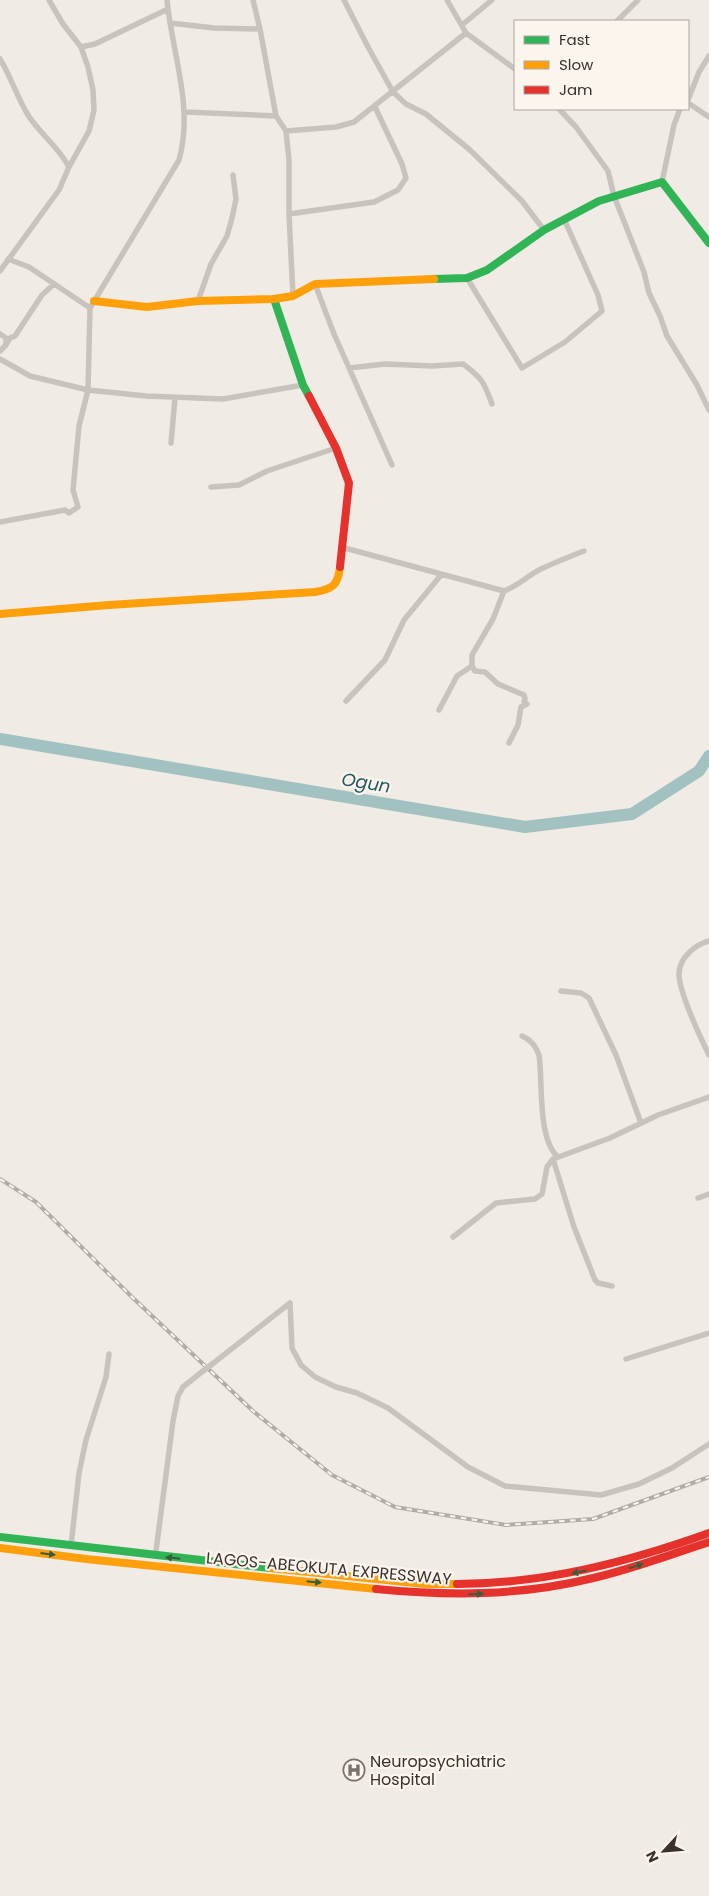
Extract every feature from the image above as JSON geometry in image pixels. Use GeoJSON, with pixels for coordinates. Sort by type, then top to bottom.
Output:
{"type":"FeatureCollection","features":[{"type":"Feature","properties":{"kind":"main road"},"geometry":{"type":"LineString","coordinates":[[92,304],[147,307],[198,301],[274,299],[293,296],[315,284],[467,278],[487,270],[544,230],[599,201],[662,182],[709,243]]}},
{"type":"Feature","properties":{"kind":"main road"},"geometry":{"type":"LineString","coordinates":[[0,614],[315,592],[332,588],[336,584],[339,578],[349,483],[336,448],[303,385],[274,299]]}},
{"type":"Feature","properties":{"kind":"main road","name":"LAGOS-ABEOKUTA EXPRESSWAY"},"geometry":{"type":"LineString","coordinates":[[0,1537],[154,1556],[425,1584],[496,1583],[543,1578],[593,1569],[653,1553],[709,1533]]}},
{"type":"Feature","properties":{"kind":"main road","name":"LAGOS-ABEOKUTA EXPRESSWAY"},"geometry":{"type":"LineString","coordinates":[[0,1548],[86,1559],[427,1594],[449,1594],[508,1592],[573,1583],[631,1568],[709,1542]]}},
{"type":"Feature","properties":{"kind":"street"},"geometry":{"type":"LineString","coordinates":[[0,271],[59,190],[69,167],[89,131],[94,110],[93,90],[81,47],[63,24],[49,0]]}},
{"type":"Feature","properties":{"kind":"street"},"geometry":{"type":"LineString","coordinates":[[0,522],[65,510],[69,513],[78,507],[73,490],[79,426],[88,390],[92,304],[179,160],[184,142],[185,112],[167,0]]}},
{"type":"Feature","properties":{"kind":"street"},"geometry":{"type":"LineString","coordinates":[[253,0],[276,116],[286,131],[289,160],[289,214],[293,296]]}},
{"type":"Feature","properties":{"kind":"street"},"geometry":{"type":"LineString","coordinates":[[344,0],[393,92],[406,104],[426,114],[470,150],[522,201],[544,230]]}},
{"type":"Feature","properties":{"kind":"street"},"geometry":{"type":"LineString","coordinates":[[447,0],[466,33],[514,68]]}},
{"type":"Feature","properties":{"kind":"street"},"geometry":{"type":"LineString","coordinates":[[462,25],[492,0]]}},
{"type":"Feature","properties":{"kind":"street"},"geometry":{"type":"LineString","coordinates":[[618,20],[638,0]]}},
{"type":"Feature","properties":{"kind":"street"},"geometry":{"type":"LineString","coordinates":[[81,47],[95,44],[168,10]]}},
{"type":"Feature","properties":{"kind":"street"},"geometry":{"type":"LineString","coordinates":[[170,23],[214,28],[260,29]]}},
{"type":"Feature","properties":{"kind":"street"},"geometry":{"type":"LineString","coordinates":[[286,131],[336,127],[354,122],[466,33]]}},
{"type":"Feature","properties":{"kind":"street"},"geometry":{"type":"LineString","coordinates":[[689,98],[699,72],[709,56]]}},
{"type":"Feature","properties":{"kind":"street"},"geometry":{"type":"LineString","coordinates":[[0,59],[28,115],[36,127],[52,142],[69,167]]}},
{"type":"Feature","properties":{"kind":"street"},"geometry":{"type":"LineString","coordinates":[[689,102],[709,117]]}},
{"type":"Feature","properties":{"kind":"street"},"geometry":{"type":"LineString","coordinates":[[289,214],[374,202],[398,190],[406,178],[404,171],[374,107]]}},
{"type":"Feature","properties":{"kind":"street"},"geometry":{"type":"LineString","coordinates":[[560,110],[576,127],[608,171],[614,196],[644,272],[649,293],[667,336],[697,385],[709,410]]}},
{"type":"Feature","properties":{"kind":"street"},"geometry":{"type":"LineString","coordinates":[[662,182],[679,110]]}},
{"type":"Feature","properties":{"kind":"street"},"geometry":{"type":"LineString","coordinates":[[185,112],[276,116]]}},
{"type":"Feature","properties":{"kind":"street"},"geometry":{"type":"LineString","coordinates":[[198,301],[211,264],[227,236],[236,199],[233,175]]}},
{"type":"Feature","properties":{"kind":"street"},"geometry":{"type":"LineString","coordinates":[[467,278],[522,368],[565,342],[602,311],[598,295],[564,219]]}},
{"type":"Feature","properties":{"kind":"street"},"geometry":{"type":"LineString","coordinates":[[8,259],[29,267],[54,284],[92,304]]}},
{"type":"Feature","properties":{"kind":"street"},"geometry":{"type":"LineString","coordinates":[[0,351],[10,338],[14,336],[42,295],[54,284]]}},
{"type":"Feature","properties":{"kind":"street"},"geometry":{"type":"LineString","coordinates":[[315,284],[349,368],[392,465]]}},
{"type":"Feature","properties":{"kind":"street"},"geometry":{"type":"LineString","coordinates":[[0,334],[6,338],[6,345]]}},
{"type":"Feature","properties":{"kind":"street"},"geometry":{"type":"LineString","coordinates":[[0,359],[30,376],[88,390],[176,398],[223,399],[303,385]]}},
{"type":"Feature","properties":{"kind":"street"},"geometry":{"type":"LineString","coordinates":[[349,368],[385,364],[432,366],[463,364],[480,377],[492,404]]}},
{"type":"Feature","properties":{"kind":"street"},"geometry":{"type":"LineString","coordinates":[[171,443],[176,398]]}},
{"type":"Feature","properties":{"kind":"street"},"geometry":{"type":"LineString","coordinates":[[211,488],[238,486],[267,472],[336,448]]}},
{"type":"Feature","properties":{"kind":"street"},"geometry":{"type":"LineString","coordinates":[[342,547],[504,591],[516,587],[540,569],[584,551]]}},
{"type":"Feature","properties":{"kind":"street"},"geometry":{"type":"LineString","coordinates":[[346,701],[385,660],[404,620],[440,575]]}},
{"type":"Feature","properties":{"kind":"street"},"geometry":{"type":"LineString","coordinates":[[504,591],[493,619],[472,655],[472,666],[475,671],[484,672],[498,684],[524,695],[524,702],[527,704],[522,707],[518,725],[510,743]]}},
{"type":"Feature","properties":{"kind":"street"},"geometry":{"type":"LineString","coordinates":[[439,710],[457,676],[472,666]]}},
{"type":"Feature","properties":{"kind":"street"},"geometry":{"type":"LineString","coordinates":[[709,941],[696,945],[688,953],[679,973],[682,989],[709,1055]]}},
{"type":"Feature","properties":{"kind":"street"},"geometry":{"type":"LineString","coordinates":[[561,991],[581,993],[590,998],[616,1055],[641,1123]]}},
{"type":"Feature","properties":{"kind":"street"},"geometry":{"type":"LineString","coordinates":[[522,1036],[531,1040],[536,1046],[539,1055],[542,1112],[574,1227],[595,1280],[598,1283],[612,1286]]}},
{"type":"Feature","properties":{"kind":"street"},"geometry":{"type":"LineString","coordinates":[[453,1237],[496,1203],[535,1199],[540,1196],[547,1168],[555,1158],[610,1138],[658,1115],[709,1097]]}},
{"type":"Feature","properties":{"kind":"street"},"geometry":{"type":"LineString","coordinates":[[698,1198],[709,1194]]}},
{"type":"Feature","properties":{"kind":"street"},"geometry":{"type":"LineString","coordinates":[[154,1556],[178,1396],[183,1387],[290,1303],[292,1348],[301,1365],[315,1376],[336,1387],[357,1393],[388,1408],[468,1467],[505,1486],[601,1495],[639,1484],[672,1468],[709,1444]]}},
{"type":"Feature","properties":{"kind":"street"},"geometry":{"type":"LineString","coordinates":[[626,1359],[709,1333]]}},
{"type":"Feature","properties":{"kind":"street"},"geometry":{"type":"LineString","coordinates":[[71,1546],[79,1473],[86,1440],[106,1377],[108,1354]]}},
{"type":"Feature","properties":{"kind":"waterway","name":"Ogun"},"geometry":{"type":"LineString","coordinates":[[0,739],[525,827],[632,814],[699,771],[709,756]]}},
{"type":"Feature","properties":{"kind":"railway"},"geometry":{"type":"LineString","coordinates":[[0,1179],[36,1202],[133,1298],[253,1411],[332,1475],[395,1507],[506,1525],[593,1519],[709,1477]]}},
{"type":"Feature","properties":{"kind":"traffic: fast"},"geometry":{"type":"LineString","coordinates":[[434,279],[467,278],[487,270],[544,230],[599,201],[662,182],[709,243]]}},
{"type":"Feature","properties":{"kind":"traffic: fast"},"geometry":{"type":"LineString","coordinates":[[274,299],[303,385],[309,396]]}},
{"type":"Feature","properties":{"kind":"traffic: fast"},"geometry":{"type":"LineString","coordinates":[[0,1537],[270,1568]]}},
{"type":"Feature","properties":{"kind":"traffic: slow"},"geometry":{"type":"LineString","coordinates":[[94,301],[147,307],[198,301],[274,299],[293,296],[315,284],[434,279]]}},
{"type":"Feature","properties":{"kind":"traffic: slow"},"geometry":{"type":"LineString","coordinates":[[0,614],[315,592],[330,588],[338,578],[340,567]]}},
{"type":"Feature","properties":{"kind":"traffic: slow"},"geometry":{"type":"LineString","coordinates":[[0,1548],[86,1559],[376,1589]]}},
{"type":"Feature","properties":{"kind":"traffic: slow"},"geometry":{"type":"LineString","coordinates":[[270,1568],[425,1584],[457,1584]]}},
{"type":"Feature","properties":{"kind":"traffic: jam"},"geometry":{"type":"LineString","coordinates":[[309,396],[336,448],[349,483],[340,567]]}},
{"type":"Feature","properties":{"kind":"traffic: jam"},"geometry":{"type":"LineString","coordinates":[[457,1584],[489,1583],[553,1576],[616,1562],[709,1533]]}},
{"type":"Feature","properties":{"kind":"traffic: jam"},"geometry":{"type":"LineString","coordinates":[[376,1589],[430,1593],[483,1593],[536,1589],[562,1585],[634,1567],[709,1542]]}},
{"type":"Feature","properties":{"kind":"place","name":"Neuropsychiatric Hospital"},"geometry":{"type":"Point","coordinates":[354,1770]}}]}
